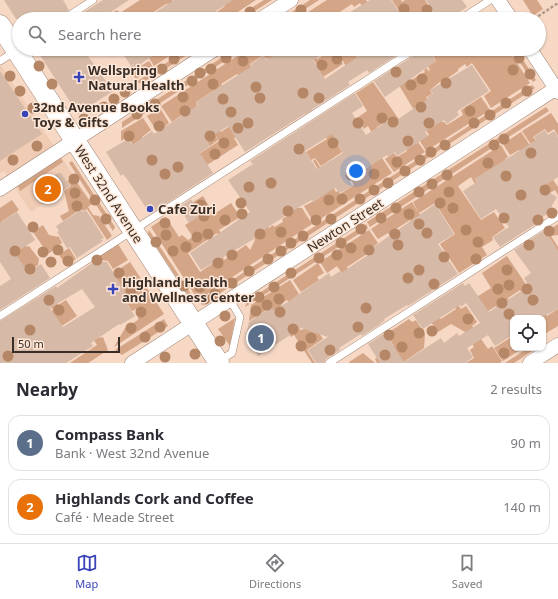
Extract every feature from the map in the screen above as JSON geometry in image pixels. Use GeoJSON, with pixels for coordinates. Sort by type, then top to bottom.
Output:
{"type":"FeatureCollection","features":[{"type":"Feature","properties":{"kind":"street"},"geometry":{"type":"LineString","coordinates":[[272,12],[291,0]]}},
{"type":"Feature","properties":{"kind":"street"},"geometry":{"type":"LineString","coordinates":[[498,0],[506,12]]}},
{"type":"Feature","properties":{"kind":"street","name":"West 32nd Avenue"},"geometry":{"type":"LineString","coordinates":[[0,25],[12,53]]}},
{"type":"Feature","properties":{"kind":"street","name":"West 32nd Avenue"},"geometry":{"type":"LineString","coordinates":[[14,56],[75,140],[219,362]]}},
{"type":"Feature","properties":{"kind":"street"},"geometry":{"type":"LineString","coordinates":[[2,184],[75,140],[204,56]]}},
{"type":"Feature","properties":{"kind":"street"},"geometry":{"type":"LineString","coordinates":[[535,56],[557,89]]}},
{"type":"Feature","properties":{"kind":"street","name":"Newton Street"},"geometry":{"type":"LineString","coordinates":[[132,363],[557,89]]}},
{"type":"Feature","properties":{"kind":"street"},"geometry":{"type":"LineString","coordinates":[[530,363],[558,345]]}},
{"type":"Feature","properties":{"kind":"lane"},"geometry":{"type":"LineString","coordinates":[[75,12],[93,0]]}},
{"type":"Feature","properties":{"kind":"lane"},"geometry":{"type":"LineString","coordinates":[[472,12],[490,0]]}},
{"type":"Feature","properties":{"kind":"lane"},"geometry":{"type":"LineString","coordinates":[[0,316],[404,56]]}},
{"type":"Feature","properties":{"kind":"lane"},"geometry":{"type":"LineString","coordinates":[[329,363],[558,216]]}},
{"type":"Feature","properties":{"kind":"lane"},"geometry":{"type":"LineString","coordinates":[[219,362],[232,353],[240,317],[230,300]]}},
{"type":"Feature","properties":{"kind":"path"},"geometry":{"type":"LineString","coordinates":[[545,12],[558,4]]}},
{"type":"Feature","properties":{"kind":"shaded area"},"geometry":{"type":"Polygon","coordinates":[[[140,0],[172,0],[174,3],[166,4],[154,12],[122,12],[140,0]]]}},
{"type":"Feature","properties":{"kind":"shaded area"},"geometry":{"type":"Polygon","coordinates":[[[221,0],[256,0],[238,12],[217,12],[225,6],[221,0]]]}},
{"type":"Feature","properties":{"kind":"shaded area"},"geometry":{"type":"Polygon","coordinates":[[[264,0],[272,0],[253,12],[245,12],[264,0]]]}},
{"type":"Feature","properties":{"kind":"shaded area"},"geometry":{"type":"Polygon","coordinates":[[[310,0],[319,0],[301,12],[292,12],[310,0]]]}},
{"type":"Feature","properties":{"kind":"shaded area"},"geometry":{"type":"Polygon","coordinates":[[[327,0],[366,0],[374,12],[366,12],[360,3],[354,7],[352,4],[340,12],[308,12],[327,0]]]}},
{"type":"Feature","properties":{"kind":"shaded area"},"geometry":{"type":"Polygon","coordinates":[[[392,0],[401,0],[402,2],[405,0],[425,0],[432,12],[400,12],[392,0]]]}},
{"type":"Feature","properties":{"kind":"shaded area"},"geometry":{"type":"Polygon","coordinates":[[[523,0],[537,0],[543,9],[539,12],[530,12],[523,0]]]}},
{"type":"Feature","properties":{"kind":"shaded area"},"geometry":{"type":"Polygon","coordinates":[[[152,56],[169,56],[154,66],[149,58],[152,56]]]}},
{"type":"Feature","properties":{"kind":"shaded area"},"geometry":{"type":"Polygon","coordinates":[[[177,56],[185,56],[142,84],[136,82],[177,56]]]}},
{"type":"Feature","properties":{"kind":"shaded area"},"geometry":{"type":"Polygon","coordinates":[[[224,56],[232,56],[122,128],[122,122],[224,56]]]}},
{"type":"Feature","properties":{"kind":"shaded area"},"geometry":{"type":"Polygon","coordinates":[[[237,56],[262,56],[250,64],[252,68],[239,76],[237,74],[221,84],[223,87],[211,92],[196,102],[218,140],[210,146],[194,121],[189,124],[183,114],[172,122],[161,106],[237,56]]]}},
{"type":"Feature","properties":{"kind":"shaded area"},"geometry":{"type":"Polygon","coordinates":[[[264,56],[277,56],[312,110],[305,114],[268,58],[266,59],[264,56]]]}},
{"type":"Feature","properties":{"kind":"shaded area"},"geometry":{"type":"Polygon","coordinates":[[[311,56],[315,56],[317,59],[322,56],[338,56],[343,64],[320,79],[316,73],[320,70],[311,56]]]}},
{"type":"Feature","properties":{"kind":"shaded area"},"geometry":{"type":"Polygon","coordinates":[[[340,56],[357,56],[360,61],[348,69],[340,56]]]}},
{"type":"Feature","properties":{"kind":"shaded area"},"geometry":{"type":"Polygon","coordinates":[[[434,56],[513,56],[530,83],[491,108],[484,96],[491,91],[472,63],[467,67],[465,64],[448,78],[466,105],[460,109],[441,81],[430,90],[432,94],[426,97],[442,122],[447,125],[463,115],[461,110],[481,97],[490,110],[426,151],[420,141],[429,135],[391,72],[401,66],[411,80],[425,72],[424,70],[427,68],[428,71],[430,70],[428,66],[436,61],[434,56]]]}},
{"type":"Feature","properties":{"kind":"shaded area"},"geometry":{"type":"Polygon","coordinates":[[[516,56],[521,56],[536,80],[533,82],[516,56]]]}},
{"type":"Feature","properties":{"kind":"shaded area"},"geometry":{"type":"Polygon","coordinates":[[[149,61],[153,67],[136,79],[128,68],[133,65],[136,69],[149,61]]]}},
{"type":"Feature","properties":{"kind":"shaded area"},"geometry":{"type":"Polygon","coordinates":[[[0,64],[73,175],[66,180],[70,186],[31,212],[4,171],[0,173],[0,64]]]}},
{"type":"Feature","properties":{"kind":"shaded area"},"geometry":{"type":"Polygon","coordinates":[[[373,82],[416,144],[418,142],[425,152],[394,172],[385,159],[394,153],[397,157],[407,151],[405,147],[407,145],[392,122],[390,123],[388,120],[377,127],[373,135],[368,126],[364,129],[357,118],[367,111],[356,93],[373,82]]]}},
{"type":"Feature","properties":{"kind":"shaded area"},"geometry":{"type":"Polygon","coordinates":[[[532,85],[535,88],[202,305],[200,301],[532,85]]]}},
{"type":"Feature","properties":{"kind":"shaded area"},"geometry":{"type":"Polygon","coordinates":[[[546,107],[549,111],[370,227],[367,222],[546,107]]]}},
{"type":"Feature","properties":{"kind":"shaded area"},"geometry":{"type":"Polygon","coordinates":[[[160,108],[169,123],[165,126],[175,143],[179,155],[161,128],[156,130],[147,116],[160,108]]]}},
{"type":"Feature","properties":{"kind":"shaded area"},"geometry":{"type":"Polygon","coordinates":[[[551,113],[558,124],[558,136],[554,129],[548,133],[545,129],[533,137],[536,141],[532,146],[522,131],[551,113]]]}},
{"type":"Feature","properties":{"kind":"shaded area"},"geometry":{"type":"Polygon","coordinates":[[[143,118],[151,130],[142,137],[159,163],[139,155],[128,137],[121,141],[121,131],[143,118]]]}},
{"type":"Feature","properties":{"kind":"shaded area"},"geometry":{"type":"Polygon","coordinates":[[[231,125],[247,130],[234,138],[238,145],[204,167],[199,154],[219,141],[210,126],[217,126],[221,132],[231,125]]]}},
{"type":"Feature","properties":{"kind":"shaded area"},"geometry":{"type":"Polygon","coordinates":[[[319,127],[342,127],[349,138],[338,145],[342,152],[321,166],[315,158],[311,160],[306,152],[327,139],[319,127]]]}},
{"type":"Feature","properties":{"kind":"shaded area"},"geometry":{"type":"Polygon","coordinates":[[[521,132],[558,187],[558,195],[555,190],[545,196],[541,189],[543,183],[519,150],[510,155],[503,144],[521,132]]]}},
{"type":"Feature","properties":{"kind":"shaded area"},"geometry":{"type":"Polygon","coordinates":[[[501,145],[508,157],[505,159],[506,162],[499,186],[489,170],[475,179],[471,173],[481,189],[479,191],[471,177],[458,186],[481,220],[494,212],[505,228],[492,237],[493,240],[482,247],[487,255],[459,273],[440,244],[455,234],[435,203],[419,213],[413,202],[501,145]]]}},
{"type":"Feature","properties":{"kind":"shaded area"},"geometry":{"type":"Polygon","coordinates":[[[343,153],[357,174],[382,158],[392,173],[314,223],[304,206],[320,198],[319,195],[329,186],[313,161],[315,159],[336,192],[338,191],[340,194],[354,185],[337,157],[343,153]]]}},
{"type":"Feature","properties":{"kind":"shaded area"},"geometry":{"type":"Polygon","coordinates":[[[61,158],[63,162],[20,191],[18,186],[61,158]]]}},
{"type":"Feature","properties":{"kind":"shaded area"},"geometry":{"type":"Polygon","coordinates":[[[72,161],[115,227],[113,231],[69,163],[72,161]]]}},
{"type":"Feature","properties":{"kind":"shaded area"},"geometry":{"type":"Polygon","coordinates":[[[73,177],[92,204],[88,207],[93,215],[99,216],[112,236],[107,240],[87,209],[83,211],[81,209],[63,221],[60,216],[69,211],[64,191],[71,186],[67,181],[73,177]]]}},
{"type":"Feature","properties":{"kind":"shaded area"},"geometry":{"type":"Polygon","coordinates":[[[203,196],[214,214],[231,203],[240,217],[219,230],[233,251],[230,253],[217,233],[188,253],[200,272],[223,257],[224,260],[246,245],[250,250],[255,240],[253,235],[267,226],[269,228],[273,225],[274,227],[283,222],[282,219],[289,215],[284,207],[302,208],[312,224],[198,300],[151,227],[166,217],[179,237],[182,235],[188,240],[193,237],[185,225],[201,215],[193,202],[203,196]]]}},
{"type":"Feature","properties":{"kind":"shaded area"},"geometry":{"type":"Polygon","coordinates":[[[12,200],[19,210],[1,222],[19,248],[25,244],[27,247],[29,246],[39,259],[38,265],[33,268],[41,280],[36,283],[26,268],[17,274],[0,233],[0,208],[12,200]]]}},
{"type":"Feature","properties":{"kind":"shaded area"},"geometry":{"type":"Polygon","coordinates":[[[412,202],[432,234],[414,226],[410,220],[396,229],[406,245],[399,250],[388,233],[378,239],[371,229],[412,202]]]}},
{"type":"Feature","properties":{"kind":"shaded area"},"geometry":{"type":"Polygon","coordinates":[[[366,224],[368,228],[245,307],[247,301],[366,224]]]}},
{"type":"Feature","properties":{"kind":"shaded area"},"geometry":{"type":"Polygon","coordinates":[[[558,224],[558,235],[551,236],[558,247],[558,252],[546,232],[558,224]]]}},
{"type":"Feature","properties":{"kind":"shaded area"},"geometry":{"type":"Polygon","coordinates":[[[43,225],[49,235],[59,237],[62,243],[58,246],[63,252],[69,248],[76,259],[66,265],[55,249],[48,254],[33,232],[43,225]]]}},
{"type":"Feature","properties":{"kind":"shaded area"},"geometry":{"type":"Polygon","coordinates":[[[149,230],[195,300],[192,301],[148,234],[149,230]]]}},
{"type":"Feature","properties":{"kind":"shaded area"},"geometry":{"type":"Polygon","coordinates":[[[369,230],[378,243],[369,250],[370,252],[347,267],[352,283],[362,304],[337,266],[327,273],[320,262],[369,230]]]}},
{"type":"Feature","properties":{"kind":"shaded area"},"geometry":{"type":"Polygon","coordinates":[[[118,244],[128,260],[113,269],[108,261],[102,260],[97,264],[94,260],[118,244]]]}},
{"type":"Feature","properties":{"kind":"shaded area"},"geometry":{"type":"Polygon","coordinates":[[[507,256],[529,289],[522,293],[520,290],[508,298],[512,315],[510,315],[510,320],[506,322],[496,306],[477,318],[467,303],[491,288],[482,273],[507,256]]]}},
{"type":"Feature","properties":{"kind":"shaded area"},"geometry":{"type":"Polygon","coordinates":[[[130,262],[164,314],[114,347],[125,328],[138,320],[138,313],[136,309],[132,311],[126,302],[120,305],[115,299],[125,292],[114,275],[116,274],[115,272],[130,262]]]}},
{"type":"Feature","properties":{"kind":"shaded area"},"geometry":{"type":"Polygon","coordinates":[[[318,263],[324,273],[317,277],[319,280],[301,292],[293,280],[318,263]]]}},
{"type":"Feature","properties":{"kind":"shaded area"},"geometry":{"type":"Polygon","coordinates":[[[290,280],[299,294],[289,302],[287,300],[281,304],[296,328],[302,330],[313,323],[323,339],[307,350],[315,363],[312,363],[294,335],[291,337],[271,307],[249,321],[251,305],[290,280]]]}},
{"type":"Feature","properties":{"kind":"shaded area"},"geometry":{"type":"Polygon","coordinates":[[[531,290],[547,316],[558,309],[558,326],[546,333],[546,315],[541,315],[526,293],[531,290]]]}},
{"type":"Feature","properties":{"kind":"shaded area"},"geometry":{"type":"Polygon","coordinates":[[[50,292],[58,305],[66,300],[77,316],[54,331],[35,322],[53,310],[44,296],[50,292]]]}},
{"type":"Feature","properties":{"kind":"shaded area"},"geometry":{"type":"Polygon","coordinates":[[[458,305],[461,309],[466,306],[477,322],[472,326],[488,349],[492,346],[502,361],[500,363],[466,363],[474,358],[470,350],[474,347],[465,332],[451,324],[438,332],[429,319],[434,316],[441,319],[456,309],[455,307],[458,305]]]}},
{"type":"Feature","properties":{"kind":"shaded area"},"geometry":{"type":"Polygon","coordinates":[[[235,318],[230,346],[218,329],[235,318]]]}},
{"type":"Feature","properties":{"kind":"shaded area"},"geometry":{"type":"Polygon","coordinates":[[[164,319],[168,326],[122,355],[115,350],[164,319]]]}},
{"type":"Feature","properties":{"kind":"shaded area"},"geometry":{"type":"Polygon","coordinates":[[[409,319],[412,322],[416,320],[425,334],[424,348],[402,363],[377,363],[375,359],[394,346],[386,334],[409,319]]]}},
{"type":"Feature","properties":{"kind":"shaded area"},"geometry":{"type":"Polygon","coordinates":[[[90,323],[100,338],[103,337],[108,350],[88,363],[70,363],[97,345],[85,326],[90,323]]]}},
{"type":"Feature","properties":{"kind":"shaded area"},"geometry":{"type":"Polygon","coordinates":[[[510,338],[510,351],[518,351],[503,361],[494,348],[510,338]]]}},
{"type":"Feature","properties":{"kind":"shaded area"},"geometry":{"type":"Polygon","coordinates":[[[523,351],[532,351],[514,363],[505,363],[523,351]]]}},
{"type":"Feature","properties":{"kind":"shaded area"},"geometry":{"type":"Polygon","coordinates":[[[363,353],[375,363],[349,363],[349,362],[363,353]]]}},
{"type":"Feature","properties":{"kind":"building"},"geometry":{"type":"Polygon","coordinates":[[[4,0],[63,0],[69,10],[66,12],[12,13],[4,0]]]}},
{"type":"Feature","properties":{"kind":"building"},"geometry":{"type":"Polygon","coordinates":[[[103,0],[129,0],[111,12],[84,12],[103,0]]]}},
{"type":"Feature","properties":{"kind":"building"},"geometry":{"type":"Polygon","coordinates":[[[174,0],[233,0],[216,12],[156,12],[174,0]]]}},
{"type":"Feature","properties":{"kind":"building"},"geometry":{"type":"Polygon","coordinates":[[[370,0],[391,0],[399,12],[350,12],[370,0]]]}},
{"type":"Feature","properties":{"kind":"building"},"geometry":{"type":"Polygon","coordinates":[[[426,0],[462,0],[467,7],[460,12],[434,12],[426,0]]]}},
{"type":"Feature","properties":{"kind":"building"},"geometry":{"type":"Polygon","coordinates":[[[41,56],[88,56],[113,91],[78,114],[41,56]]]}},
{"type":"Feature","properties":{"kind":"building"},"geometry":{"type":"Polygon","coordinates":[[[125,56],[152,56],[135,68],[133,64],[131,66],[125,56]]]}},
{"type":"Feature","properties":{"kind":"building"},"geometry":{"type":"Polygon","coordinates":[[[263,56],[266,60],[272,56],[319,56],[313,60],[325,79],[359,56],[395,56],[369,73],[367,70],[348,82],[350,85],[245,152],[228,126],[206,140],[210,146],[200,153],[213,173],[150,214],[127,179],[123,174],[121,176],[106,152],[128,139],[132,145],[152,131],[154,134],[198,105],[196,102],[252,66],[251,64],[263,56]]]}},
{"type":"Feature","properties":{"kind":"building"},"geometry":{"type":"Polygon","coordinates":[[[413,56],[433,56],[436,61],[385,97],[374,81],[413,56]]]}},
{"type":"Feature","properties":{"kind":"building"},"geometry":{"type":"Polygon","coordinates":[[[472,65],[489,91],[459,110],[457,112],[459,115],[447,124],[444,120],[425,132],[428,136],[397,156],[395,152],[388,157],[387,155],[349,179],[352,186],[340,193],[335,188],[313,202],[312,200],[299,207],[253,237],[254,239],[201,270],[190,253],[250,212],[228,180],[253,164],[250,161],[355,93],[363,106],[352,113],[366,135],[387,121],[389,125],[428,99],[427,97],[433,94],[430,90],[472,65]],[[332,134],[305,151],[317,169],[343,153],[332,134]]]}},
{"type":"Feature","properties":{"kind":"building"},"geometry":{"type":"Polygon","coordinates":[[[0,71],[42,134],[0,161],[0,71]]]}},
{"type":"Feature","properties":{"kind":"building"},"geometry":{"type":"Polygon","coordinates":[[[545,130],[548,135],[554,131],[558,137],[558,177],[541,188],[557,197],[551,207],[553,210],[538,220],[539,222],[500,247],[493,237],[509,227],[496,209],[481,219],[463,191],[477,182],[475,179],[536,140],[534,137],[545,130]]]}},
{"type":"Feature","properties":{"kind":"building"},"geometry":{"type":"Polygon","coordinates":[[[58,173],[61,173],[70,186],[43,204],[34,189],[58,173]]]}},
{"type":"Feature","properties":{"kind":"building"},"geometry":{"type":"Polygon","coordinates":[[[191,199],[201,215],[189,223],[179,207],[191,199]]]}},
{"type":"Feature","properties":{"kind":"building"},"geometry":{"type":"Polygon","coordinates":[[[435,204],[454,234],[438,244],[458,274],[408,306],[407,305],[384,319],[385,320],[379,325],[362,336],[361,334],[339,348],[340,350],[326,359],[324,363],[316,363],[308,350],[328,337],[301,328],[258,356],[246,336],[249,322],[271,307],[273,310],[288,302],[329,273],[331,277],[340,271],[341,273],[371,253],[369,250],[435,204]]]}},
{"type":"Feature","properties":{"kind":"building"},"geometry":{"type":"Polygon","coordinates":[[[81,210],[83,212],[86,210],[104,238],[101,239],[103,241],[77,258],[70,247],[67,248],[57,232],[59,231],[56,226],[81,210]]]}},
{"type":"Feature","properties":{"kind":"building"},"geometry":{"type":"Polygon","coordinates":[[[17,212],[35,240],[15,253],[28,272],[41,264],[50,278],[0,310],[0,286],[11,279],[0,262],[0,223],[17,212]]]}},
{"type":"Feature","properties":{"kind":"building"},"geometry":{"type":"Polygon","coordinates":[[[545,230],[558,251],[558,309],[546,315],[510,315],[510,337],[495,346],[488,335],[467,348],[473,357],[465,363],[380,363],[368,344],[385,333],[404,362],[441,338],[444,343],[457,333],[459,336],[480,323],[466,303],[461,307],[460,305],[423,329],[413,315],[463,283],[465,286],[469,283],[489,312],[529,286],[524,278],[531,273],[514,250],[545,230]]]}},
{"type":"Feature","properties":{"kind":"building"},"geometry":{"type":"Polygon","coordinates":[[[95,261],[107,262],[125,292],[121,295],[135,316],[120,325],[119,324],[91,343],[93,346],[66,363],[0,363],[0,321],[56,286],[57,288],[95,261]],[[82,289],[50,308],[63,327],[95,307],[82,289]]]}},
{"type":"Feature","properties":{"kind":"place","name":"Wellspring Natural Health"},"geometry":{"type":"Point","coordinates":[79,77]}},
{"type":"Feature","properties":{"kind":"place","name":"32nd Avenue Books Toys & Gifts"},"geometry":{"type":"Point","coordinates":[25,114]}},
{"type":"Feature","properties":{"kind":"place","name":"Highlands Cork and Coffee"},"geometry":{"type":"Point","coordinates":[48,189]}},
{"type":"Feature","properties":{"kind":"place","name":"Cafe Zuri"},"geometry":{"type":"Point","coordinates":[150,209]}},
{"type":"Feature","properties":{"kind":"place","name":"Highland Health and Wellness Center"},"geometry":{"type":"Point","coordinates":[113,289]}},
{"type":"Feature","properties":{"kind":"place","name":"Compass Bank"},"geometry":{"type":"Point","coordinates":[261,338]}}]}
